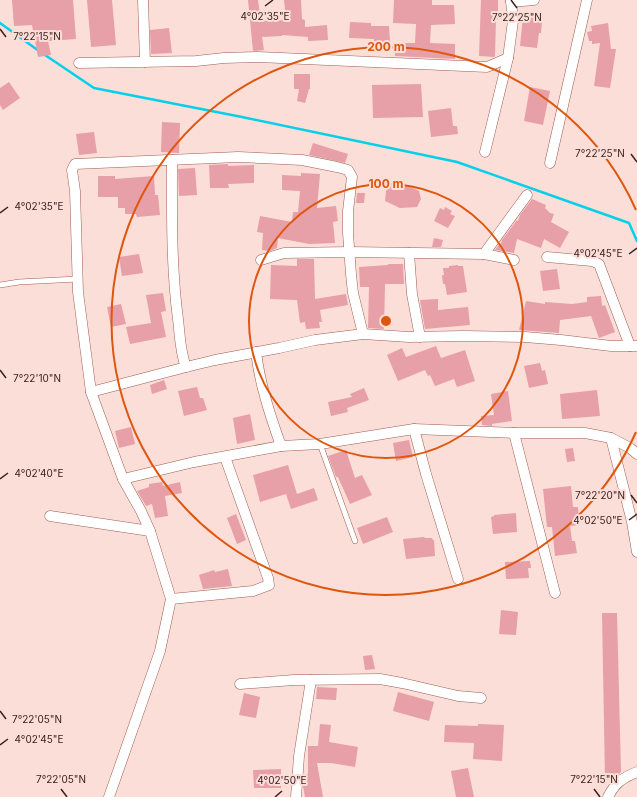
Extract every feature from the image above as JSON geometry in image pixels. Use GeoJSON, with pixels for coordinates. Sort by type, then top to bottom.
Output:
{"type":"FeatureCollection","features":[{"type":"Feature","properties":{"kind":"street"},"geometry":{"type":"LineString","coordinates":[[143,0],[145,62]]}},
{"type":"Feature","properties":{"kind":"street"},"geometry":{"type":"LineString","coordinates":[[485,152],[508,58],[512,21],[511,1],[534,0]]}},
{"type":"Feature","properties":{"kind":"street"},"geometry":{"type":"LineString","coordinates":[[550,163],[585,0]]}},
{"type":"Feature","properties":{"kind":"street"},"geometry":{"type":"LineString","coordinates":[[79,63],[196,61],[258,57],[487,67],[508,58]]}},
{"type":"Feature","properties":{"kind":"street"},"geometry":{"type":"LineString","coordinates":[[108,797],[160,651],[171,598],[150,531],[141,511],[123,479],[91,392],[78,279],[75,191],[72,170],[75,164],[238,157],[294,160],[348,170],[352,177],[348,211],[348,233],[353,293],[363,334]]}},
{"type":"Feature","properties":{"kind":"street"},"geometry":{"type":"LineString","coordinates":[[172,160],[173,273],[180,345],[186,367]]}},
{"type":"Feature","properties":{"kind":"street"},"geometry":{"type":"LineString","coordinates":[[484,254],[528,195]]}},
{"type":"Feature","properties":{"kind":"street"},"geometry":{"type":"LineString","coordinates":[[261,260],[284,253],[350,252],[484,254],[514,260]]}},
{"type":"Feature","properties":{"kind":"street"},"geometry":{"type":"LineString","coordinates":[[409,253],[412,294],[420,337]]}},
{"type":"Feature","properties":{"kind":"street"},"geometry":{"type":"LineString","coordinates":[[91,392],[214,360],[315,340],[363,334],[420,337],[525,337],[611,346],[633,346],[599,264],[592,260],[547,257]]}},
{"type":"Feature","properties":{"kind":"street"},"geometry":{"type":"LineString","coordinates":[[256,352],[263,393],[281,446]]}},
{"type":"Feature","properties":{"kind":"street"},"geometry":{"type":"LineString","coordinates":[[123,479],[194,462],[255,450],[281,446],[320,444],[414,429],[514,433],[585,433],[611,438],[630,448],[637,454]]}},
{"type":"Feature","properties":{"kind":"street"},"geometry":{"type":"LineString","coordinates":[[414,429],[458,579]]}},
{"type":"Feature","properties":{"kind":"street"},"geometry":{"type":"LineString","coordinates":[[514,433],[555,593]]}},
{"type":"Feature","properties":{"kind":"street"},"geometry":{"type":"LineString","coordinates":[[611,438],[632,522],[637,552]]}},
{"type":"Feature","properties":{"kind":"street"},"geometry":{"type":"LineString","coordinates":[[171,598],[253,591],[269,585],[268,578],[225,457]]}},
{"type":"Feature","properties":{"kind":"street"},"geometry":{"type":"LineString","coordinates":[[50,516],[150,531]]}},
{"type":"Feature","properties":{"kind":"street"},"geometry":{"type":"LineString","coordinates":[[240,684],[310,680],[380,679],[458,696],[481,698]]}},
{"type":"Feature","properties":{"kind":"street"},"geometry":{"type":"LineString","coordinates":[[296,797],[299,756],[310,680]]}},
{"type":"Feature","properties":{"kind":"street"},"geometry":{"type":"LineString","coordinates":[[608,797],[613,786],[626,776],[637,772]]}},
{"type":"Feature","properties":{"kind":"lane"},"geometry":{"type":"LineString","coordinates":[[0,285],[19,282],[78,279]]}},
{"type":"Feature","properties":{"kind":"lane"},"geometry":{"type":"LineString","coordinates":[[320,444],[355,541]]}},
{"type":"Feature","properties":{"kind":"building"},"geometry":{"type":"Polygon","coordinates":[[[12,0],[73,0],[76,39],[48,41],[51,55],[38,57],[32,25],[14,26],[12,0]]]}},
{"type":"Feature","properties":{"kind":"building"},"geometry":{"type":"Polygon","coordinates":[[[87,0],[112,0],[116,45],[91,47],[87,0]]]}},
{"type":"Feature","properties":{"kind":"building"},"geometry":{"type":"Polygon","coordinates":[[[248,0],[258,0],[261,21],[286,20],[284,0],[301,0],[302,19],[305,20],[305,27],[327,25],[328,40],[308,41],[308,37],[282,35],[262,37],[264,50],[253,51],[248,0]]]}},
{"type":"Feature","properties":{"kind":"building"},"geometry":{"type":"Polygon","coordinates":[[[394,0],[432,0],[432,5],[454,5],[455,24],[431,25],[430,43],[455,44],[455,59],[395,56],[395,43],[415,43],[416,24],[393,23],[394,0]]]}},
{"type":"Feature","properties":{"kind":"building"},"geometry":{"type":"Polygon","coordinates":[[[481,0],[498,0],[498,19],[496,19],[494,57],[479,56],[481,0]]]}},
{"type":"Feature","properties":{"kind":"building"},"geometry":{"type":"Polygon","coordinates":[[[523,17],[540,18],[540,20],[542,20],[541,33],[539,33],[537,48],[520,46],[523,17]]]}},
{"type":"Feature","properties":{"kind":"building"},"geometry":{"type":"Polygon","coordinates":[[[350,22],[371,23],[371,26],[389,26],[390,42],[374,43],[374,39],[349,38],[350,22]]]}},
{"type":"Feature","properties":{"kind":"building"},"geometry":{"type":"Polygon","coordinates":[[[608,23],[611,49],[616,49],[610,88],[594,86],[600,43],[592,44],[592,41],[589,41],[587,32],[592,31],[591,26],[608,23]]]}},
{"type":"Feature","properties":{"kind":"building"},"geometry":{"type":"Polygon","coordinates":[[[169,28],[172,53],[151,54],[150,30],[169,28]]]}},
{"type":"Feature","properties":{"kind":"building"},"geometry":{"type":"Polygon","coordinates":[[[294,74],[310,74],[310,89],[305,103],[297,101],[299,89],[294,89],[294,74]]]}},
{"type":"Feature","properties":{"kind":"building"},"geometry":{"type":"Polygon","coordinates":[[[9,82],[20,98],[3,110],[0,105],[0,88],[9,82]]]}},
{"type":"Feature","properties":{"kind":"building"},"geometry":{"type":"Polygon","coordinates":[[[421,84],[423,117],[373,118],[372,85],[421,84]]]}},
{"type":"Feature","properties":{"kind":"building"},"geometry":{"type":"Polygon","coordinates":[[[530,87],[550,91],[543,125],[524,121],[530,87]]]}},
{"type":"Feature","properties":{"kind":"building"},"geometry":{"type":"Polygon","coordinates":[[[451,108],[453,126],[457,126],[458,134],[431,137],[428,111],[451,108]]]}},
{"type":"Feature","properties":{"kind":"building"},"geometry":{"type":"Polygon","coordinates":[[[162,122],[180,123],[179,153],[161,152],[162,122]]]}},
{"type":"Feature","properties":{"kind":"building"},"geometry":{"type":"Polygon","coordinates":[[[94,132],[97,153],[79,155],[76,134],[94,132]]]}},
{"type":"Feature","properties":{"kind":"building"},"geometry":{"type":"Polygon","coordinates":[[[313,143],[348,154],[345,163],[309,155],[313,143]]]}},
{"type":"Feature","properties":{"kind":"building"},"geometry":{"type":"Polygon","coordinates":[[[228,164],[228,166],[254,165],[254,183],[228,184],[229,188],[210,188],[209,165],[228,164]]]}},
{"type":"Feature","properties":{"kind":"building"},"geometry":{"type":"Polygon","coordinates":[[[195,168],[197,195],[179,196],[178,169],[195,168]]]}},
{"type":"Feature","properties":{"kind":"building"},"geometry":{"type":"Polygon","coordinates":[[[301,173],[320,174],[317,208],[336,206],[338,221],[333,222],[335,243],[309,244],[278,238],[277,248],[270,251],[262,250],[263,233],[257,232],[260,216],[292,222],[293,212],[298,212],[300,191],[282,190],[282,175],[301,176],[301,173]]]}},
{"type":"Feature","properties":{"kind":"building"},"geometry":{"type":"Polygon","coordinates":[[[98,176],[115,176],[115,179],[154,176],[155,195],[158,195],[160,215],[137,217],[136,214],[125,214],[125,208],[118,208],[118,197],[98,197],[98,176]]]}},
{"type":"Feature","properties":{"kind":"building"},"geometry":{"type":"Polygon","coordinates":[[[390,184],[404,184],[419,191],[421,199],[417,207],[400,208],[385,201],[386,191],[390,184]]]}},
{"type":"Feature","properties":{"kind":"building"},"geometry":{"type":"Polygon","coordinates":[[[357,193],[365,193],[364,203],[356,203],[357,193]]]}},
{"type":"Feature","properties":{"kind":"building"},"geometry":{"type":"Polygon","coordinates":[[[532,199],[546,205],[545,208],[550,213],[554,214],[551,222],[569,232],[560,248],[544,239],[541,248],[517,239],[514,253],[495,250],[500,243],[501,244],[502,240],[517,220],[518,221],[520,215],[532,199]]]}},
{"type":"Feature","properties":{"kind":"building"},"geometry":{"type":"Polygon","coordinates":[[[445,207],[452,211],[450,214],[455,216],[448,228],[434,221],[440,208],[444,210],[445,207]]]}},
{"type":"Feature","properties":{"kind":"building"},"geometry":{"type":"Polygon","coordinates":[[[434,238],[443,240],[441,247],[432,247],[434,238]]]}},
{"type":"Feature","properties":{"kind":"building"},"geometry":{"type":"Polygon","coordinates":[[[139,254],[143,273],[122,276],[119,257],[139,254]]]}},
{"type":"Feature","properties":{"kind":"building"},"geometry":{"type":"Polygon","coordinates":[[[297,259],[314,259],[315,299],[346,294],[348,305],[320,310],[322,322],[319,322],[320,328],[306,329],[305,322],[300,323],[297,300],[270,299],[271,265],[297,266],[297,259]]]}},
{"type":"Feature","properties":{"kind":"building"},"geometry":{"type":"Polygon","coordinates":[[[403,264],[404,284],[385,284],[384,329],[368,328],[369,287],[360,287],[359,267],[403,264]]]}},
{"type":"Feature","properties":{"kind":"building"},"geometry":{"type":"Polygon","coordinates":[[[458,265],[463,266],[467,292],[447,295],[445,284],[443,284],[443,268],[458,265]]]}},
{"type":"Feature","properties":{"kind":"building"},"geometry":{"type":"Polygon","coordinates":[[[557,269],[560,289],[543,291],[540,271],[557,269]]]}},
{"type":"Feature","properties":{"kind":"building"},"geometry":{"type":"Polygon","coordinates":[[[163,293],[166,311],[161,312],[166,337],[130,344],[126,327],[151,323],[146,295],[163,293]]]}},
{"type":"Feature","properties":{"kind":"building"},"geometry":{"type":"Polygon","coordinates":[[[601,296],[602,306],[605,305],[615,332],[599,338],[591,316],[560,320],[559,333],[519,330],[526,301],[545,304],[545,302],[572,304],[587,302],[587,297],[601,296]]]}},
{"type":"Feature","properties":{"kind":"building"},"geometry":{"type":"Polygon","coordinates":[[[438,299],[438,310],[468,307],[470,325],[425,329],[420,300],[438,299]]]}},
{"type":"Feature","properties":{"kind":"building"},"geometry":{"type":"Polygon","coordinates":[[[121,304],[126,324],[111,327],[107,307],[121,304]]]}},
{"type":"Feature","properties":{"kind":"building"},"geometry":{"type":"Polygon","coordinates":[[[436,346],[441,358],[465,350],[475,381],[457,387],[454,379],[435,386],[430,375],[428,376],[425,370],[398,381],[387,355],[402,348],[406,357],[436,346]]]}},
{"type":"Feature","properties":{"kind":"building"},"geometry":{"type":"Polygon","coordinates":[[[540,363],[542,371],[545,370],[548,384],[529,388],[524,366],[540,363]]]}},
{"type":"Feature","properties":{"kind":"building"},"geometry":{"type":"Polygon","coordinates":[[[164,380],[167,389],[152,394],[150,385],[164,380]]]}},
{"type":"Feature","properties":{"kind":"building"},"geometry":{"type":"Polygon","coordinates":[[[197,387],[200,398],[203,398],[207,410],[184,416],[178,391],[197,387]]]}},
{"type":"Feature","properties":{"kind":"building"},"geometry":{"type":"Polygon","coordinates":[[[364,388],[369,400],[347,408],[348,412],[331,416],[328,402],[352,397],[350,394],[364,388]]]}},
{"type":"Feature","properties":{"kind":"building"},"geometry":{"type":"Polygon","coordinates":[[[597,390],[600,416],[562,419],[560,394],[597,390]]]}},
{"type":"Feature","properties":{"kind":"building"},"geometry":{"type":"Polygon","coordinates":[[[508,391],[512,421],[492,424],[492,426],[482,425],[481,416],[494,415],[491,394],[508,391]]]}},
{"type":"Feature","properties":{"kind":"building"},"geometry":{"type":"Polygon","coordinates":[[[250,414],[255,440],[237,444],[233,418],[250,414]]]}},
{"type":"Feature","properties":{"kind":"building"},"geometry":{"type":"Polygon","coordinates":[[[131,427],[135,444],[119,448],[115,431],[131,427]]]}},
{"type":"Feature","properties":{"kind":"building"},"geometry":{"type":"Polygon","coordinates":[[[409,440],[413,457],[396,461],[393,443],[409,440]]]}},
{"type":"Feature","properties":{"kind":"building"},"geometry":{"type":"Polygon","coordinates":[[[573,448],[575,461],[567,462],[565,449],[573,448]]]}},
{"type":"Feature","properties":{"kind":"building"},"geometry":{"type":"Polygon","coordinates":[[[346,450],[355,478],[362,475],[372,495],[350,504],[338,477],[336,477],[328,456],[346,450]]]}},
{"type":"Feature","properties":{"kind":"building"},"geometry":{"type":"Polygon","coordinates":[[[288,465],[297,494],[314,488],[318,500],[291,509],[286,494],[260,502],[253,475],[288,465]]]}},
{"type":"Feature","properties":{"kind":"building"},"geometry":{"type":"Polygon","coordinates":[[[162,482],[163,486],[180,482],[182,493],[165,496],[168,516],[155,518],[152,504],[146,506],[137,491],[149,487],[149,484],[162,482]]]}},
{"type":"Feature","properties":{"kind":"building"},"geometry":{"type":"Polygon","coordinates":[[[571,486],[573,507],[578,507],[579,525],[570,526],[572,541],[575,541],[577,553],[555,556],[552,527],[547,527],[543,489],[571,486]]]}},
{"type":"Feature","properties":{"kind":"building"},"geometry":{"type":"Polygon","coordinates":[[[516,513],[517,532],[493,534],[491,517],[494,515],[516,513]]]}},
{"type":"Feature","properties":{"kind":"building"},"geometry":{"type":"Polygon","coordinates":[[[236,514],[246,540],[237,544],[227,518],[236,514]]]}},
{"type":"Feature","properties":{"kind":"building"},"geometry":{"type":"Polygon","coordinates":[[[387,517],[393,532],[363,544],[357,528],[387,517]]]}},
{"type":"Feature","properties":{"kind":"building"},"geometry":{"type":"Polygon","coordinates":[[[424,537],[432,538],[434,540],[435,556],[406,559],[403,539],[424,537]]]}},
{"type":"Feature","properties":{"kind":"building"},"geometry":{"type":"Polygon","coordinates":[[[530,561],[531,568],[528,568],[529,578],[506,579],[505,562],[530,561]]]}},
{"type":"Feature","properties":{"kind":"building"},"geometry":{"type":"Polygon","coordinates":[[[228,569],[232,586],[203,589],[199,575],[214,570],[215,572],[228,569]]]}},
{"type":"Feature","properties":{"kind":"building"},"geometry":{"type":"Polygon","coordinates":[[[501,610],[518,612],[516,635],[499,634],[501,610]]]}},
{"type":"Feature","properties":{"kind":"building"},"geometry":{"type":"Polygon","coordinates":[[[602,613],[617,613],[621,772],[612,780],[605,780],[602,613]]]}},
{"type":"Feature","properties":{"kind":"building"},"geometry":{"type":"Polygon","coordinates":[[[372,655],[375,669],[365,670],[363,656],[372,655]]]}},
{"type":"Feature","properties":{"kind":"building"},"geometry":{"type":"Polygon","coordinates":[[[317,687],[337,688],[336,700],[316,699],[317,687]]]}},
{"type":"Feature","properties":{"kind":"building"},"geometry":{"type":"Polygon","coordinates":[[[398,692],[434,702],[429,721],[393,711],[398,692]]]}},
{"type":"Feature","properties":{"kind":"building"},"geometry":{"type":"Polygon","coordinates":[[[244,693],[260,697],[256,718],[239,715],[244,693]]]}},
{"type":"Feature","properties":{"kind":"building"},"geometry":{"type":"Polygon","coordinates":[[[320,724],[331,725],[329,742],[358,747],[355,767],[331,763],[317,763],[323,797],[305,797],[303,786],[304,775],[308,774],[308,746],[318,746],[320,724]]]}},
{"type":"Feature","properties":{"kind":"building"},"geometry":{"type":"Polygon","coordinates":[[[478,724],[504,725],[502,761],[473,759],[474,743],[444,742],[445,725],[478,726],[478,724]]]}},
{"type":"Feature","properties":{"kind":"building"},"geometry":{"type":"Polygon","coordinates":[[[468,768],[474,797],[456,797],[451,771],[468,768]]]}},
{"type":"Feature","properties":{"kind":"building"},"geometry":{"type":"Polygon","coordinates":[[[281,769],[281,788],[254,788],[253,770],[281,769]]]}},
{"type":"Feature","properties":{"kind":"waterway"},"geometry":{"type":"LineString","coordinates":[[0,23],[39,51]]}},
{"type":"Feature","properties":{"kind":"waterway"},"geometry":{"type":"LineString","coordinates":[[45,55],[94,88],[457,162],[629,223],[637,241]]}}]}
